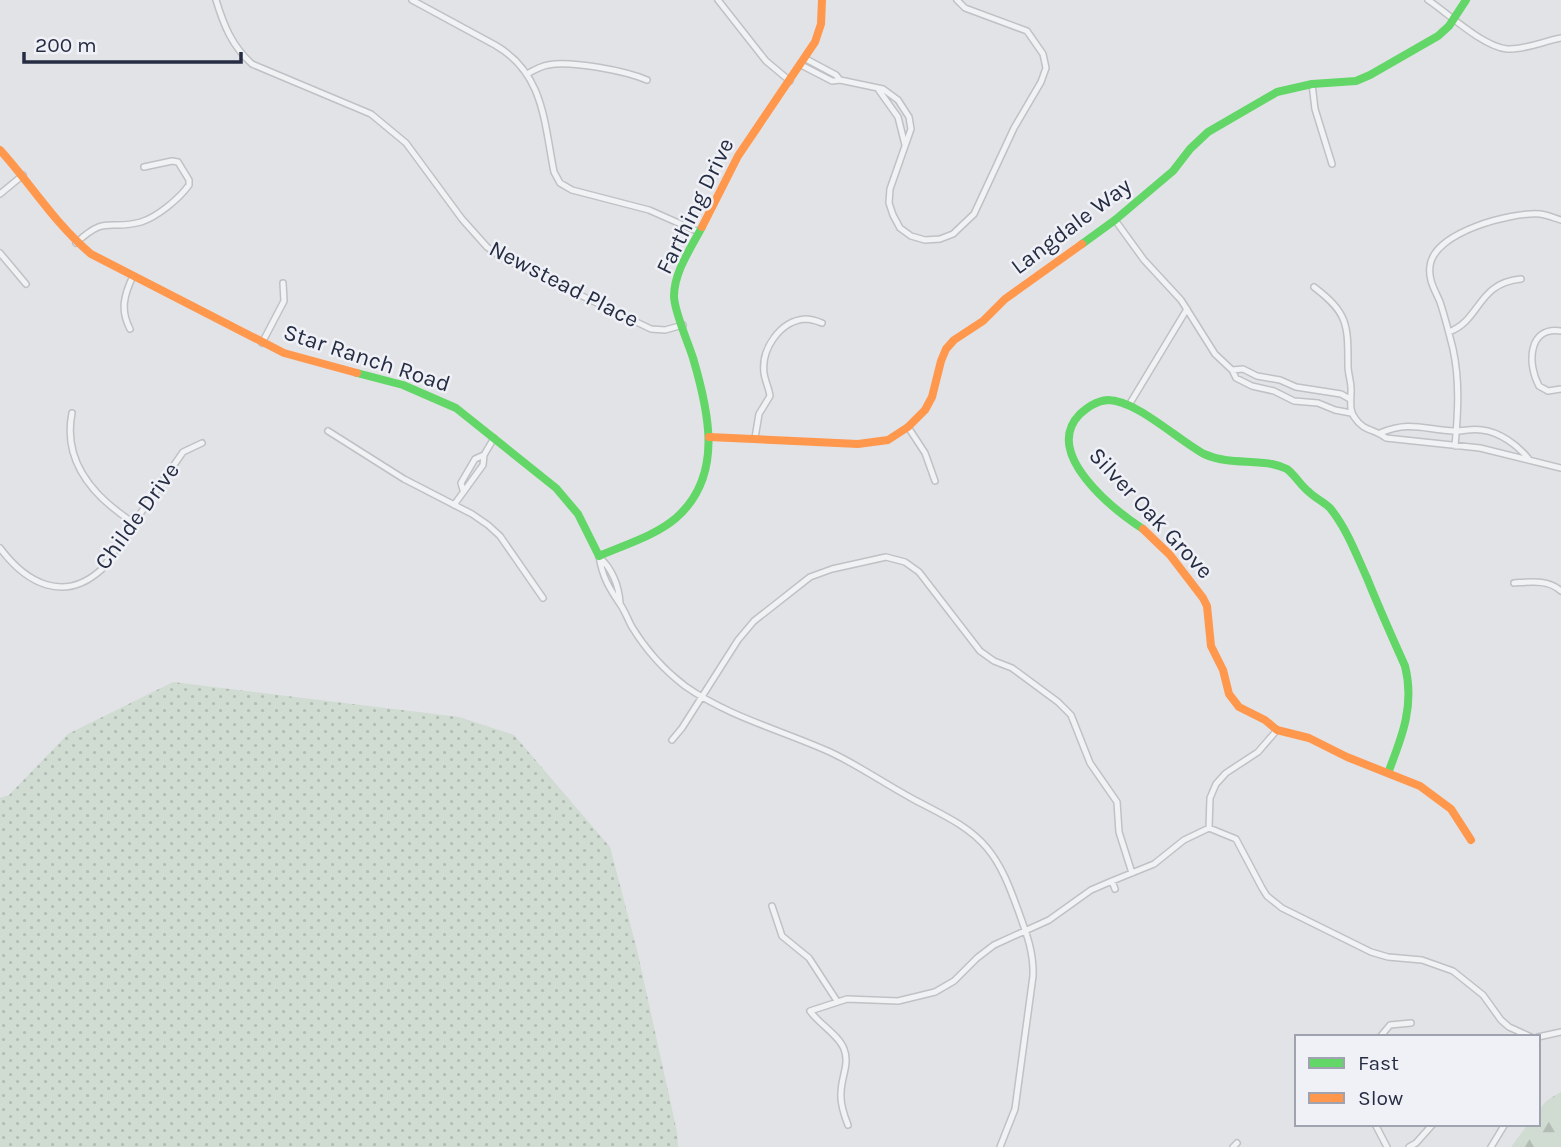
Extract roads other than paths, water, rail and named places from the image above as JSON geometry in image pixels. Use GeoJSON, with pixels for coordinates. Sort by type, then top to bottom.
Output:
{"type":"FeatureCollection","features":[{"type":"Feature","properties":{"kind":"street","name":"Newstead Place"},"geometry":{"type":"LineString","coordinates":[[216,0],[229,37],[252,64],[355,106],[387,126],[406,143],[475,235],[502,257],[651,329],[665,330],[683,325]]}},
{"type":"Feature","properties":{"kind":"street"},"geometry":{"type":"LineString","coordinates":[[412,0],[508,52],[527,74],[537,90],[554,172],[560,183],[572,190],[649,210],[699,232]]}},
{"type":"Feature","properties":{"kind":"street"},"geometry":{"type":"LineString","coordinates":[[718,0],[766,61],[790,81]]}},
{"type":"Feature","properties":{"kind":"street","name":"Farthing Drive"},"geometry":{"type":"LineString","coordinates":[[599,556],[668,524],[690,504],[704,480],[710,452],[705,408],[674,297],[676,283],[738,156],[815,42],[821,24],[822,0]]}},
{"type":"Feature","properties":{"kind":"street"},"geometry":{"type":"LineString","coordinates":[[804,62],[832,81],[840,80],[883,89],[893,95],[906,111],[911,129],[890,188],[889,203],[893,215],[900,228],[911,236],[925,240],[940,239],[953,234],[974,214],[1014,128],[1041,82],[1046,68],[1043,54],[1027,31],[965,8],[957,0]]}},
{"type":"Feature","properties":{"kind":"street"},"geometry":{"type":"LineString","coordinates":[[1428,0],[1492,44],[1507,49],[1561,38]]}},
{"type":"Feature","properties":{"kind":"street","name":"Langdale Way"},"geometry":{"type":"LineString","coordinates":[[709,438],[874,443],[888,440],[908,427],[925,410],[932,397],[946,349],[954,340],[983,321],[1005,299],[1115,220],[1172,171],[1208,132],[1277,92],[1312,84],[1339,83],[1363,78],[1438,36],[1465,0]]}},
{"type":"Feature","properties":{"kind":"street"},"geometry":{"type":"LineString","coordinates":[[527,74],[545,65],[559,63],[631,74],[647,80]]}},
{"type":"Feature","properties":{"kind":"street"},"geometry":{"type":"LineString","coordinates":[[1312,84],[1318,120],[1332,164]]}},
{"type":"Feature","properties":{"kind":"street"},"geometry":{"type":"LineString","coordinates":[[877,89],[898,117],[905,145]]}},
{"type":"Feature","properties":{"kind":"street","name":"Star Ranch Road"},"geometry":{"type":"LineString","coordinates":[[0,150],[76,243],[91,254],[295,358],[403,385],[456,408],[543,477],[569,502],[587,529],[599,556]]}},
{"type":"Feature","properties":{"kind":"street"},"geometry":{"type":"LineString","coordinates":[[76,243],[101,225],[143,221],[152,217],[189,185],[189,180],[178,162],[144,167]]}},
{"type":"Feature","properties":{"kind":"street"},"geometry":{"type":"LineString","coordinates":[[0,194],[23,175]]}},
{"type":"Feature","properties":{"kind":"street"},"geometry":{"type":"LineString","coordinates":[[1455,446],[1459,391],[1449,332],[1429,273],[1430,263],[1443,244],[1482,223],[1538,214],[1561,220]]}},
{"type":"Feature","properties":{"kind":"street"},"geometry":{"type":"LineString","coordinates":[[1115,220],[1144,260],[1187,309],[1215,354],[1233,370],[1236,378],[1294,401],[1318,402],[1335,410],[1351,413]]}},
{"type":"Feature","properties":{"kind":"street"},"geometry":{"type":"LineString","coordinates":[[0,253],[26,284]]}},
{"type":"Feature","properties":{"kind":"street"},"geometry":{"type":"LineString","coordinates":[[130,329],[124,316],[124,299],[133,276]]}},
{"type":"Feature","properties":{"kind":"street"},"geometry":{"type":"LineString","coordinates":[[1449,332],[1459,329],[1468,321],[1486,294],[1521,279]]}},
{"type":"Feature","properties":{"kind":"street"},"geometry":{"type":"LineString","coordinates":[[262,343],[284,301],[283,284]]}},
{"type":"Feature","properties":{"kind":"street"},"geometry":{"type":"LineString","coordinates":[[1314,286],[1332,301],[1346,325],[1349,335],[1351,413],[1360,426],[1380,433],[1407,425],[1456,431],[1482,430],[1491,432],[1520,449],[1528,458]]}},
{"type":"Feature","properties":{"kind":"street"},"geometry":{"type":"LineString","coordinates":[[1129,405],[1187,309]]}},
{"type":"Feature","properties":{"kind":"street"},"geometry":{"type":"LineString","coordinates":[[755,438],[756,424],[770,396],[764,366],[772,340],[782,330],[801,320],[822,323]]}},
{"type":"Feature","properties":{"kind":"street"},"geometry":{"type":"LineString","coordinates":[[1561,331],[1546,331],[1539,336],[1532,348],[1533,373],[1539,386],[1548,391],[1561,389]]}},
{"type":"Feature","properties":{"kind":"street"},"geometry":{"type":"LineString","coordinates":[[1233,370],[1243,369],[1257,376],[1280,380],[1297,387],[1341,394],[1350,399]]}},
{"type":"Feature","properties":{"kind":"street"},"geometry":{"type":"LineString","coordinates":[[1318,402],[1320,390]]}},
{"type":"Feature","properties":{"kind":"street","name":"Silver Oak Grove"},"geometry":{"type":"LineString","coordinates":[[1388,773],[1409,713],[1411,686],[1405,666],[1340,520],[1286,468],[1271,464],[1226,461],[1205,454],[1129,405],[1110,400],[1102,401],[1094,403],[1082,412],[1070,435],[1073,462],[1117,512],[1149,533],[1198,591],[1207,606],[1209,636],[1223,670],[1229,694],[1239,707],[1265,720],[1277,730],[1309,738],[1348,757],[1420,786],[1443,801],[1459,818],[1471,840]]}},
{"type":"Feature","properties":{"kind":"street"},"geometry":{"type":"LineString","coordinates":[[72,414],[70,440],[86,481],[106,504],[134,523]]}},
{"type":"Feature","properties":{"kind":"street"},"geometry":{"type":"LineString","coordinates":[[908,427],[925,453],[935,481]]}},
{"type":"Feature","properties":{"kind":"street"},"geometry":{"type":"LineString","coordinates":[[328,430],[404,479],[472,514],[494,530],[543,598]]}},
{"type":"Feature","properties":{"kind":"street"},"geometry":{"type":"LineString","coordinates":[[1380,433],[1385,438],[1528,458],[1561,468]]}},
{"type":"Feature","properties":{"kind":"street"},"geometry":{"type":"LineString","coordinates":[[454,505],[463,490],[461,483],[466,474],[475,460],[484,455],[494,438]]}},
{"type":"Feature","properties":{"kind":"street","name":"Childe Drive"},"geometry":{"type":"LineString","coordinates":[[0,548],[17,569],[32,580],[51,586],[76,584],[90,579],[102,569],[183,453],[202,443]]}},
{"type":"Feature","properties":{"kind":"street"},"geometry":{"type":"LineString","coordinates":[[599,556],[613,597],[620,603],[652,655],[674,677],[702,697],[730,712],[834,754],[968,830],[986,846],[998,863],[1026,930],[1033,958],[1033,976],[1015,1109],[1011,1125],[1000,1147]]}},
{"type":"Feature","properties":{"kind":"street"},"geometry":{"type":"LineString","coordinates":[[673,740],[738,640],[754,621],[810,577],[877,559],[896,559],[919,572],[980,651],[994,661],[1012,668],[1071,715],[1090,763],[1117,802],[1119,832],[1132,873]]}},
{"type":"Feature","properties":{"kind":"street"},"geometry":{"type":"LineString","coordinates":[[1514,583],[1538,581],[1556,586],[1561,591]]}},
{"type":"Feature","properties":{"kind":"street"},"geometry":{"type":"LineString","coordinates":[[1209,828],[1210,798],[1216,784],[1226,773],[1258,752],[1277,730]]}},
{"type":"Feature","properties":{"kind":"street"},"geometry":{"type":"LineString","coordinates":[[848,1125],[841,1098],[847,1058],[841,1043],[810,1011],[837,1001],[857,998],[898,1001],[924,997],[945,987],[994,945],[1049,920],[1091,890],[1154,864],[1184,840],[1209,828],[1236,839],[1267,896],[1282,908],[1371,953],[1444,966],[1470,982],[1509,1027],[1527,1035]]}},
{"type":"Feature","properties":{"kind":"street"},"geometry":{"type":"LineString","coordinates":[[1112,881],[1115,889]]}},
{"type":"Feature","properties":{"kind":"street"},"geometry":{"type":"LineString","coordinates":[[772,906],[782,936],[809,958],[837,1001]]}},
{"type":"Feature","properties":{"kind":"street"},"geometry":{"type":"LineString","coordinates":[[1382,1035],[1390,1025],[1411,1023]]}},
{"type":"Feature","properties":{"kind":"street"},"geometry":{"type":"LineString","coordinates":[[1540,1037],[1561,1032]]}},
{"type":"Feature","properties":{"kind":"street"},"geometry":{"type":"LineString","coordinates":[[1376,1126],[1387,1147]]}},
{"type":"Feature","properties":{"kind":"street"},"geometry":{"type":"LineString","coordinates":[[1409,1147],[1431,1126]]}},
{"type":"Feature","properties":{"kind":"street"},"geometry":{"type":"LineString","coordinates":[[1491,1147],[1504,1126]]}}]}
